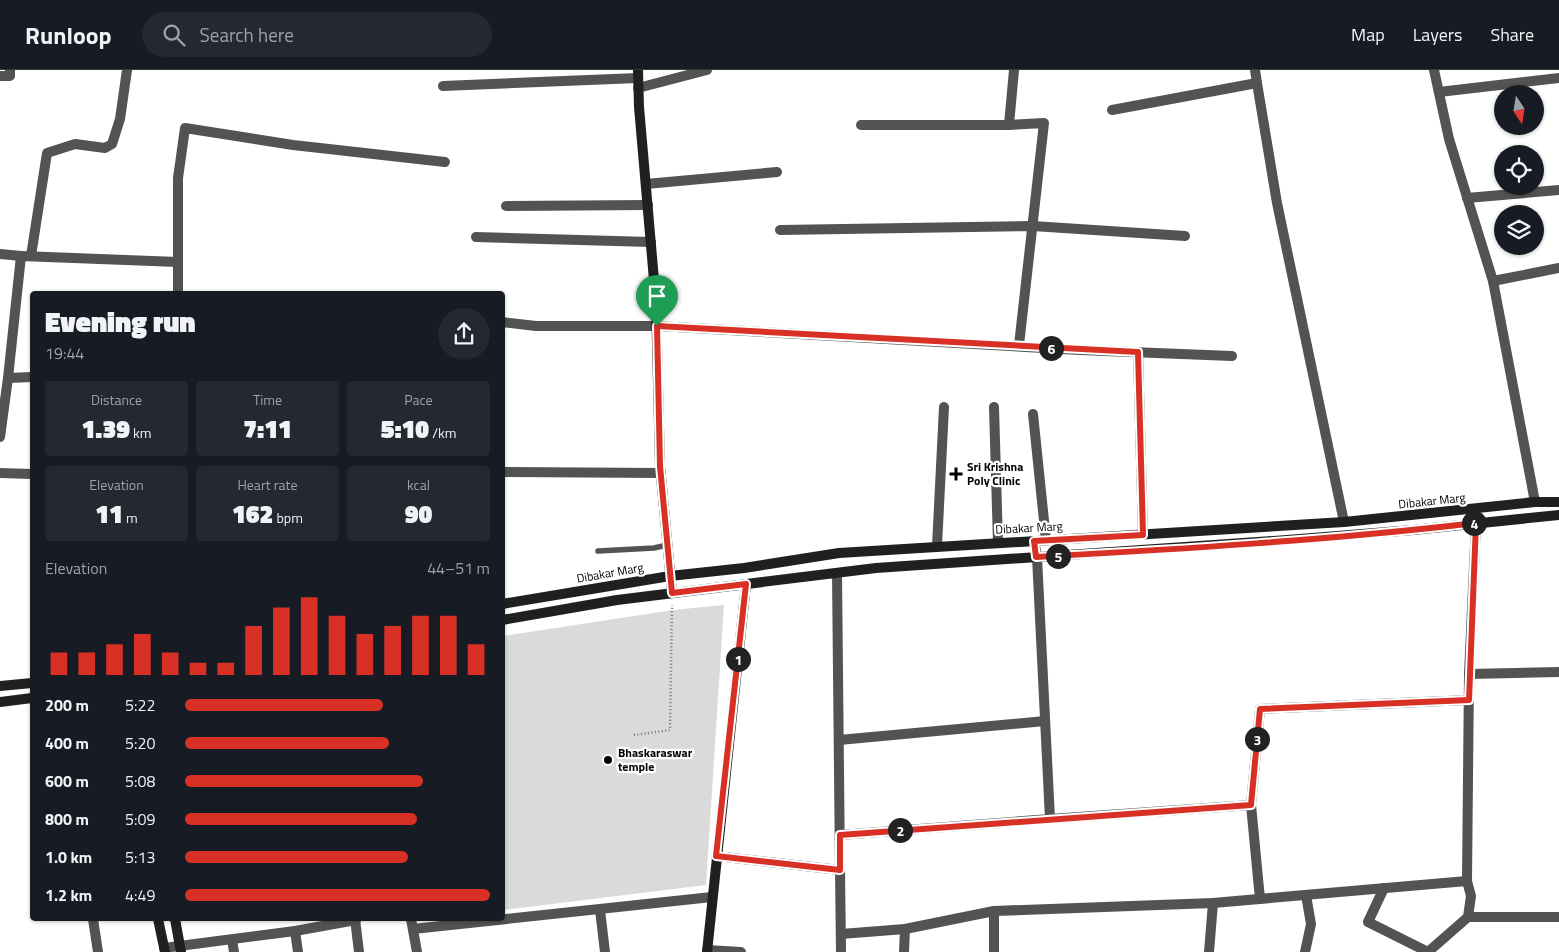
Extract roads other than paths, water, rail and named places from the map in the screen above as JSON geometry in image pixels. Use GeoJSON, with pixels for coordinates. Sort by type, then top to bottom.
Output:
{"type":"FeatureCollection","features":[{"type":"Feature","properties":{"kind":"main road"},"geometry":{"type":"LineString","coordinates":[[638,79],[657,326],[661,473],[672,593]]}},
{"type":"Feature","properties":{"kind":"main road","name":"Dibakar Marg"},"geometry":{"type":"LineString","coordinates":[[505,604],[670,576],[744,568],[838,553],[1344,522],[1535,502],[1556,502]]}},
{"type":"Feature","properties":{"kind":"main road"},"geometry":{"type":"LineString","coordinates":[[505,619],[617,600],[876,568],[1287,540],[1413,530],[1557,515],[1556,502]]}},
{"type":"Feature","properties":{"kind":"main road"},"geometry":{"type":"LineString","coordinates":[[707,951],[746,584]]}},
{"type":"Feature","properties":{"kind":"main road"},"geometry":{"type":"LineString","coordinates":[[0,686],[30,683]]}},
{"type":"Feature","properties":{"kind":"main road"},"geometry":{"type":"LineString","coordinates":[[0,702],[30,698]]}},
{"type":"Feature","properties":{"kind":"main road"},"geometry":{"type":"LineString","coordinates":[[158,921],[164,950]]}},
{"type":"Feature","properties":{"kind":"main road"},"geometry":{"type":"LineString","coordinates":[[176,921],[180,949]]}},
{"type":"Feature","properties":{"kind":"street"},"geometry":{"type":"LineString","coordinates":[[0,76],[10,76],[10,70]]}},
{"type":"Feature","properties":{"kind":"street"},"geometry":{"type":"LineString","coordinates":[[0,437],[26,256],[47,152],[75,144],[105,148],[112,144],[120,119],[127,70]]}},
{"type":"Feature","properties":{"kind":"street"},"geometry":{"type":"LineString","coordinates":[[443,86],[638,79],[707,70]]}},
{"type":"Feature","properties":{"kind":"street"},"geometry":{"type":"LineString","coordinates":[[1008,125],[1014,70]]}},
{"type":"Feature","properties":{"kind":"street"},"geometry":{"type":"LineString","coordinates":[[1255,70],[1277,203],[1344,522]]}},
{"type":"Feature","properties":{"kind":"street"},"geometry":{"type":"LineString","coordinates":[[1434,70],[1449,138],[1493,281],[1535,502]]}},
{"type":"Feature","properties":{"kind":"street"},"geometry":{"type":"LineString","coordinates":[[1439,92],[1559,78]]}},
{"type":"Feature","properties":{"kind":"street"},"geometry":{"type":"LineString","coordinates":[[1112,110],[1257,83]]}},
{"type":"Feature","properties":{"kind":"street"},"geometry":{"type":"LineString","coordinates":[[861,125],[1008,125],[1044,123],[1019,345]]}},
{"type":"Feature","properties":{"kind":"street"},"geometry":{"type":"LineString","coordinates":[[178,291],[178,178],[185,128],[293,144],[445,162]]}},
{"type":"Feature","properties":{"kind":"street"},"geometry":{"type":"LineString","coordinates":[[646,184],[776,172]]}},
{"type":"Feature","properties":{"kind":"street"},"geometry":{"type":"LineString","coordinates":[[1467,198],[1559,190]]}},
{"type":"Feature","properties":{"kind":"street"},"geometry":{"type":"LineString","coordinates":[[506,206],[648,205]]}},
{"type":"Feature","properties":{"kind":"street"},"geometry":{"type":"LineString","coordinates":[[780,230],[1032,226],[1185,236]]}},
{"type":"Feature","properties":{"kind":"street"},"geometry":{"type":"LineString","coordinates":[[476,237],[651,242]]}},
{"type":"Feature","properties":{"kind":"street"},"geometry":{"type":"LineString","coordinates":[[0,254],[178,262]]}},
{"type":"Feature","properties":{"kind":"street"},"geometry":{"type":"LineString","coordinates":[[1493,281],[1559,268]]}},
{"type":"Feature","properties":{"kind":"street"},"geometry":{"type":"LineString","coordinates":[[505,322],[536,326],[657,326],[1232,356]]}},
{"type":"Feature","properties":{"kind":"street"},"geometry":{"type":"LineString","coordinates":[[1138,352],[1143,535]]}},
{"type":"Feature","properties":{"kind":"street"},"geometry":{"type":"LineString","coordinates":[[8,378],[30,377]]}},
{"type":"Feature","properties":{"kind":"street"},"geometry":{"type":"LineString","coordinates":[[937,546],[944,407]]}},
{"type":"Feature","properties":{"kind":"street"},"geometry":{"type":"LineString","coordinates":[[994,408],[998,542]]}},
{"type":"Feature","properties":{"kind":"street"},"geometry":{"type":"LineString","coordinates":[[1033,414],[1046,540]]}},
{"type":"Feature","properties":{"kind":"street"},"geometry":{"type":"LineString","coordinates":[[505,472],[661,473]]}},
{"type":"Feature","properties":{"kind":"street"},"geometry":{"type":"LineString","coordinates":[[0,474],[30,474]]}},
{"type":"Feature","properties":{"kind":"street"},"geometry":{"type":"LineString","coordinates":[[1384,888],[1368,922],[1428,952],[1468,917],[1471,896],[1467,881],[1469,674],[1476,523]]}},
{"type":"Feature","properties":{"kind":"street"},"geometry":{"type":"LineString","coordinates":[[1034,541],[1050,818]]}},
{"type":"Feature","properties":{"kind":"street"},"geometry":{"type":"LineString","coordinates":[[837,573],[841,952]]}},
{"type":"Feature","properties":{"kind":"street"},"geometry":{"type":"LineString","coordinates":[[1469,674],[1559,672]]}},
{"type":"Feature","properties":{"kind":"street"},"geometry":{"type":"LineString","coordinates":[[1260,899],[1251,805],[1260,709],[1469,700]]}},
{"type":"Feature","properties":{"kind":"street"},"geometry":{"type":"LineString","coordinates":[[839,740],[1045,721]]}},
{"type":"Feature","properties":{"kind":"street"},"geometry":{"type":"LineString","coordinates":[[840,835],[1050,818],[1251,805]]}},
{"type":"Feature","properties":{"kind":"street"},"geometry":{"type":"LineString","coordinates":[[716,856],[840,870]]}},
{"type":"Feature","properties":{"kind":"street"},"geometry":{"type":"LineString","coordinates":[[841,934],[905,929],[994,912],[1213,903],[1467,881]]}},
{"type":"Feature","properties":{"kind":"street"},"geometry":{"type":"LineString","coordinates":[[1305,952],[1311,924],[1306,895]]}},
{"type":"Feature","properties":{"kind":"street"},"geometry":{"type":"LineString","coordinates":[[505,917],[600,910],[712,897]]}},
{"type":"Feature","properties":{"kind":"street"},"geometry":{"type":"LineString","coordinates":[[1209,952],[1213,903]]}},
{"type":"Feature","properties":{"kind":"street"},"geometry":{"type":"LineString","coordinates":[[600,910],[605,952]]}},
{"type":"Feature","properties":{"kind":"street"},"geometry":{"type":"LineString","coordinates":[[994,912],[994,952]]}},
{"type":"Feature","properties":{"kind":"street"},"geometry":{"type":"LineString","coordinates":[[1468,917],[1559,917]]}},
{"type":"Feature","properties":{"kind":"street"},"geometry":{"type":"LineString","coordinates":[[93,921],[98,952]]}},
{"type":"Feature","properties":{"kind":"street"},"geometry":{"type":"LineString","coordinates":[[164,950],[295,931],[345,921]]}},
{"type":"Feature","properties":{"kind":"street"},"geometry":{"type":"LineString","coordinates":[[355,921],[359,952]]}},
{"type":"Feature","properties":{"kind":"street"},"geometry":{"type":"LineString","coordinates":[[417,952],[412,924],[452,921]]}},
{"type":"Feature","properties":{"kind":"street"},"geometry":{"type":"LineString","coordinates":[[904,952],[905,929]]}},
{"type":"Feature","properties":{"kind":"street"},"geometry":{"type":"LineString","coordinates":[[295,931],[298,952]]}},
{"type":"Feature","properties":{"kind":"street"},"geometry":{"type":"LineString","coordinates":[[232,940],[234,952]]}},
{"type":"Feature","properties":{"kind":"street"},"geometry":{"type":"LineString","coordinates":[[707,951],[741,952]]}},
{"type":"Feature","properties":{"kind":"lane"},"geometry":{"type":"LineString","coordinates":[[598,551],[654,548],[668,545]]}},
{"type":"Feature","properties":{"kind":"place","name":"Sri Krishna Poly Clinic"},"geometry":{"type":"Point","coordinates":[956,474]}},
{"type":"Feature","properties":{"kind":"place","name":"Bhaskaraswar temple"},"geometry":{"type":"Point","coordinates":[608,760]}}]}
